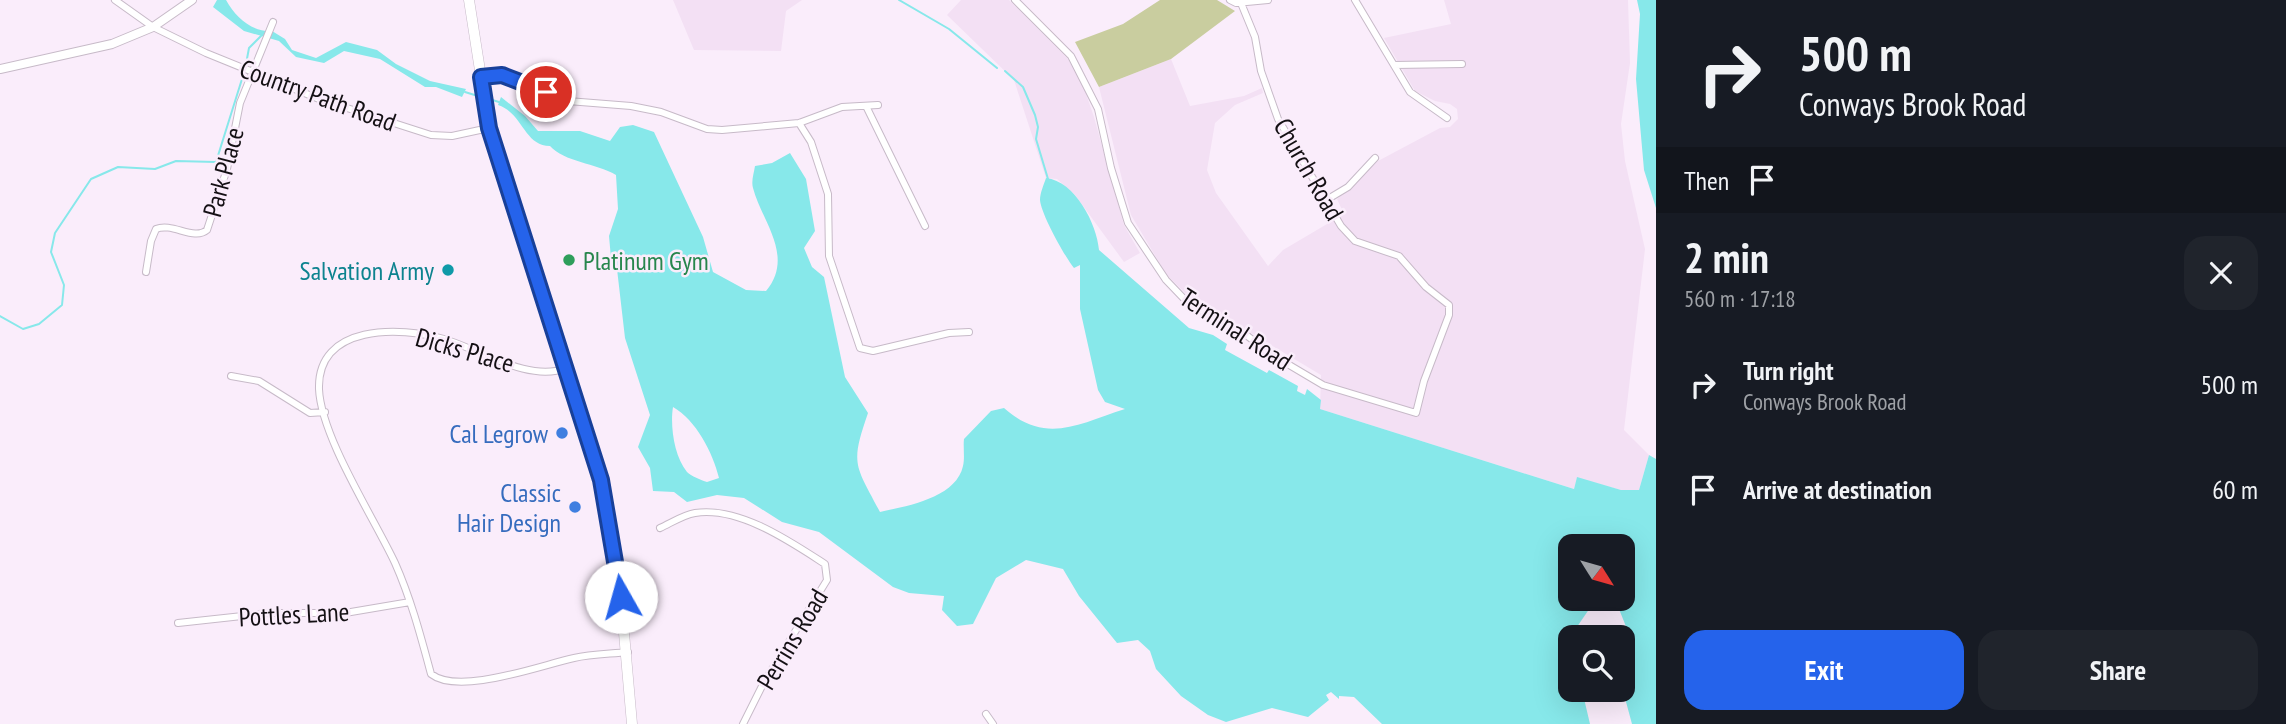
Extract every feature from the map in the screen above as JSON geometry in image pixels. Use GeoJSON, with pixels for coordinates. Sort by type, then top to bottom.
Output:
{"type":"FeatureCollection","features":[{"type":"Feature","properties":{"kind":"main road"},"geometry":{"type":"LineString","coordinates":[[470,0],[489,128],[601,480],[619,576],[628,652],[632,724]]}},
{"type":"Feature","properties":{"kind":"street","name":"Country Path Road"},"geometry":{"type":"LineString","coordinates":[[115,0],[153,27],[319,99],[431,135],[452,136],[489,128]]}},
{"type":"Feature","properties":{"kind":"street"},"geometry":{"type":"LineString","coordinates":[[0,69],[112,44],[153,27],[192,0]]}},
{"type":"Feature","properties":{"kind":"street","name":"Terminal Road"},"geometry":{"type":"LineString","coordinates":[[1015,0],[1042,24],[1071,57],[1098,109],[1111,168],[1128,223],[1166,280],[1188,303],[1245,334],[1269,353],[1323,385],[1416,413]]}},
{"type":"Feature","properties":{"kind":"street"},"geometry":{"type":"LineString","coordinates":[[1230,0],[1268,0]]}},
{"type":"Feature","properties":{"kind":"street"},"geometry":{"type":"LineString","coordinates":[[1355,0],[1410,92],[1447,118]]}},
{"type":"Feature","properties":{"kind":"street","name":"Church Road"},"geometry":{"type":"LineString","coordinates":[[1241,1],[1255,37],[1261,71],[1278,118],[1350,238],[1399,256],[1426,287],[1449,305],[1449,315],[1428,369],[1416,413]]}},
{"type":"Feature","properties":{"kind":"street","name":"Park Place"},"geometry":{"type":"LineString","coordinates":[[146,272],[150,241],[156,229],[165,225],[199,234],[207,230],[227,169],[240,103],[272,24]]}},
{"type":"Feature","properties":{"kind":"street"},"geometry":{"type":"LineString","coordinates":[[1394,65],[1462,64]]}},
{"type":"Feature","properties":{"kind":"street"},"geometry":{"type":"LineString","coordinates":[[481,79],[502,75],[568,101],[661,112],[707,129],[800,123],[842,107],[878,105]]}},
{"type":"Feature","properties":{"kind":"street"},"geometry":{"type":"LineString","coordinates":[[866,106],[925,226]]}},
{"type":"Feature","properties":{"kind":"street"},"geometry":{"type":"LineString","coordinates":[[800,123],[811,142],[828,194],[829,256],[860,348],[873,351],[949,332],[970,332]]}},
{"type":"Feature","properties":{"kind":"street"},"geometry":{"type":"LineString","coordinates":[[1328,199],[1348,187],[1375,158]]}},
{"type":"Feature","properties":{"kind":"street","name":"Dicks Place"},"geometry":{"type":"LineString","coordinates":[[566,368],[551,372],[516,367],[425,335],[357,335],[334,348],[323,366],[319,389],[332,435],[410,602],[431,674],[438,679],[452,681],[488,679],[576,658],[628,652]]}},
{"type":"Feature","properties":{"kind":"street"},"geometry":{"type":"LineString","coordinates":[[231,376],[259,382],[310,413],[325,412]]}},
{"type":"Feature","properties":{"kind":"street","name":"Perrins Road"},"geometry":{"type":"LineString","coordinates":[[660,528],[695,513],[716,513],[764,530],[825,565],[827,580],[770,672],[743,724]]}},
{"type":"Feature","properties":{"kind":"street","name":"Pottles Lane"},"geometry":{"type":"LineString","coordinates":[[178,623],[270,613],[345,613],[410,602]]}},
{"type":"Feature","properties":{"kind":"street"},"geometry":{"type":"LineString","coordinates":[[986,714],[993,724]]}},
{"type":"Feature","properties":{"kind":"shaded area"},"geometry":{"type":"Polygon","coordinates":[[[673,0],[802,0],[786,11],[781,51],[694,50],[673,0]]]}},
{"type":"Feature","properties":{"kind":"shaded area"},"geometry":{"type":"Polygon","coordinates":[[[961,0],[1009,0],[1068,59],[1083,85],[1094,117],[1124,225],[1140,253],[1124,262],[1075,195],[1057,179],[1046,178],[1014,80],[947,15],[961,0]]]}},
{"type":"Feature","properties":{"kind":"shaded area"},"geometry":{"type":"Polygon","coordinates":[[[1444,0],[1628,0],[1630,63],[1621,124],[1625,161],[1645,249],[1624,430],[1649,455],[1639,490],[1621,490],[1577,478],[1574,489],[1320,409],[1321,375],[1186,294],[1166,274],[1131,215],[1099,87],[1171,59],[1190,106],[1244,96],[1262,88],[1263,93],[1235,105],[1215,123],[1207,170],[1216,193],[1268,266],[1283,250],[1344,214],[1337,199],[1378,161],[1440,128],[1450,127],[1458,119],[1457,109],[1450,104],[1435,101],[1415,91],[1384,38],[1451,24],[1444,0]]]}},
{"type":"Feature","properties":{"kind":"green space"},"geometry":{"type":"Polygon","coordinates":[[[1160,0],[1217,0],[1235,11],[1171,59],[1099,87],[1075,42],[1123,24],[1160,0]]]}},
{"type":"Feature","properties":{"kind":"water"},"geometry":{"type":"Polygon","coordinates":[[[217,0],[226,0],[235,13],[251,26],[272,31],[285,39],[292,50],[316,58],[346,42],[377,50],[396,64],[430,81],[466,89],[462,97],[436,87],[425,87],[380,59],[344,51],[324,63],[296,57],[279,41],[244,31],[213,7],[217,0]]]}},
{"type":"Feature","properties":{"kind":"water"},"geometry":{"type":"Polygon","coordinates":[[[1637,0],[1656,0],[1656,208],[1644,170],[1636,79],[1640,14],[1637,0]]]}},
{"type":"Feature","properties":{"kind":"water"},"geometry":{"type":"Polygon","coordinates":[[[501,97],[525,116],[538,131],[580,131],[610,141],[620,127],[633,125],[654,132],[703,237],[713,272],[746,290],[766,291],[774,278],[777,265],[774,239],[753,188],[755,166],[772,163],[790,153],[806,179],[815,231],[804,248],[812,267],[824,277],[845,377],[868,413],[859,444],[858,464],[880,512],[929,499],[951,486],[959,477],[963,466],[964,439],[991,411],[1004,408],[1019,419],[1048,429],[1077,425],[1125,409],[1105,402],[1098,390],[1080,309],[1080,265],[1074,268],[1044,215],[1040,200],[1046,178],[1066,187],[1083,205],[1094,228],[1099,250],[1189,328],[1213,335],[1227,344],[1225,350],[1298,386],[1297,391],[1305,395],[1307,389],[1321,400],[1320,409],[1574,489],[1577,477],[1621,490],[1639,490],[1649,455],[1656,459],[1656,724],[1632,724],[1626,702],[1635,702],[1635,625],[1625,625],[1620,611],[1635,611],[1635,534],[1558,534],[1558,611],[1588,611],[1578,625],[1558,625],[1558,702],[1585,702],[1590,724],[1382,724],[1354,697],[1339,696],[1339,699],[1331,692],[1326,695],[1329,700],[1308,717],[1272,708],[1226,722],[1208,715],[1181,696],[1156,669],[1150,651],[1138,640],[1117,643],[1079,596],[1063,569],[1026,560],[996,578],[973,624],[957,626],[942,610],[944,596],[909,593],[893,587],[819,532],[782,522],[744,498],[717,495],[687,502],[674,492],[653,491],[650,468],[638,447],[650,415],[625,338],[617,269],[611,258],[609,236],[618,209],[616,175],[563,156],[550,146],[534,141],[506,109],[498,105],[501,97]],[[673,407],[674,441],[679,458],[696,478],[707,482],[719,478],[713,458],[689,420],[673,407]]]}},
{"type":"Feature","properties":{"kind":"waterway"},"geometry":{"type":"LineString","coordinates":[[899,0],[949,29],[997,68]]}},
{"type":"Feature","properties":{"kind":"waterway"},"geometry":{"type":"LineString","coordinates":[[246,64],[249,48],[262,35]]}},
{"type":"Feature","properties":{"kind":"waterway"},"geometry":{"type":"LineString","coordinates":[[1005,71],[1023,87],[1035,115],[1038,127],[1036,139],[1048,179]]}},
{"type":"Feature","properties":{"kind":"waterway"},"geometry":{"type":"LineString","coordinates":[[0,316],[23,329],[39,324],[62,305],[64,285],[51,252],[55,233],[91,179],[118,167],[155,169],[176,161],[216,162],[242,79]]}},
{"type":"Feature","properties":{"kind":"waterway"},"geometry":{"type":"LineString","coordinates":[[465,92],[481,97]]}},
{"type":"Feature","properties":{"kind":"waterway"},"geometry":{"type":"LineString","coordinates":[[489,99],[499,102]]}},
{"type":"Feature","properties":{"kind":"place","name":"Platinum Gym"},"geometry":{"type":"Point","coordinates":[569,260]}},
{"type":"Feature","properties":{"kind":"place","name":"Salvation Army"},"geometry":{"type":"Point","coordinates":[448,270]}},
{"type":"Feature","properties":{"kind":"place","name":"Cal Legrow"},"geometry":{"type":"Point","coordinates":[562,433]}},
{"type":"Feature","properties":{"kind":"place","name":"Classic Hair Design"},"geometry":{"type":"Point","coordinates":[575,507]}},
{"type":"Feature","properties":{"kind":"route"},"geometry":{"type":"LineString","coordinates":[[546,92],[502,75],[481,77],[489,128],[601,480],[621,597]]}}]}
